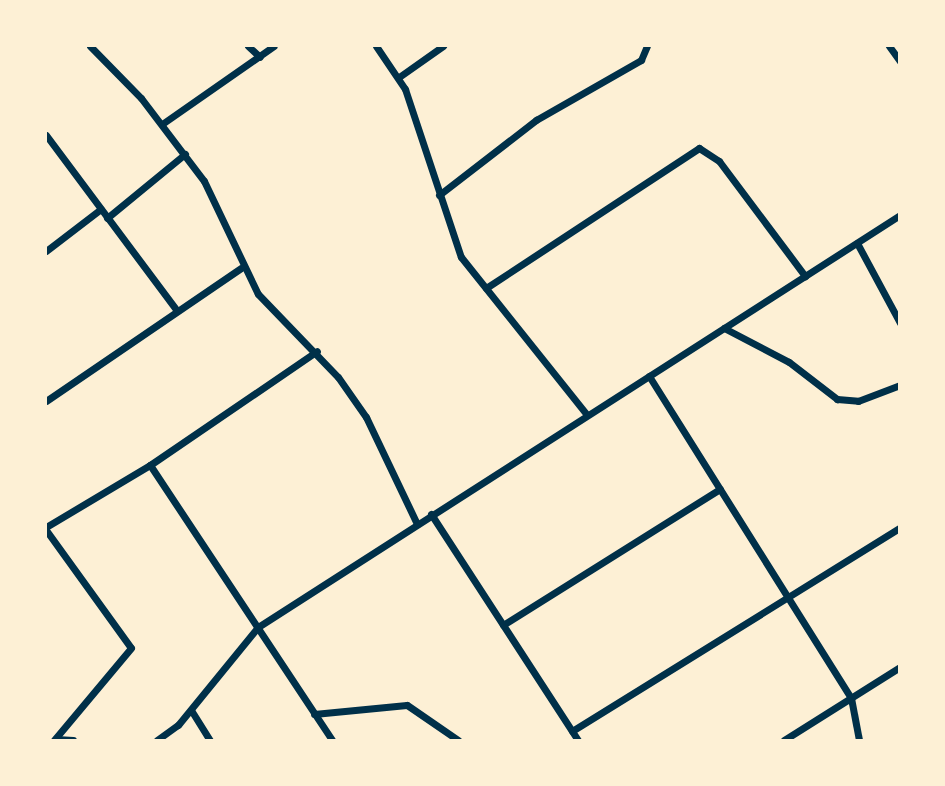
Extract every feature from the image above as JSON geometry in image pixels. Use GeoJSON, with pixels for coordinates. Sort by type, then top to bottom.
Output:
{"type":"FeatureCollection","features":[{"type":"Feature","properties":{"kind":"street"},"geometry":{"type":"LineString","coordinates":[[90,46],[162,124],[185,154],[204,181],[241,268],[317,351],[366,417],[417,524]]}},
{"type":"Feature","properties":{"kind":"street"},"geometry":{"type":"LineString","coordinates":[[248,46],[260,57]]}},
{"type":"Feature","properties":{"kind":"street"},"geometry":{"type":"LineString","coordinates":[[162,124],[274,46]]}},
{"type":"Feature","properties":{"kind":"street"},"geometry":{"type":"LineString","coordinates":[[376,46],[399,77],[461,257],[587,415]]}},
{"type":"Feature","properties":{"kind":"street"},"geometry":{"type":"LineString","coordinates":[[399,77],[443,46]]}},
{"type":"Feature","properties":{"kind":"street"},"geometry":{"type":"LineString","coordinates":[[439,195],[536,120],[641,60],[646,46]]}},
{"type":"Feature","properties":{"kind":"street"},"geometry":{"type":"LineString","coordinates":[[889,46],[900,61]]}},
{"type":"Feature","properties":{"kind":"street"},"geometry":{"type":"LineString","coordinates":[[46,135],[175,308]]}},
{"type":"Feature","properties":{"kind":"street"},"geometry":{"type":"LineString","coordinates":[[486,288],[699,148],[719,161],[805,276]]}},
{"type":"Feature","properties":{"kind":"street"},"geometry":{"type":"LineString","coordinates":[[107,218],[185,154]]}},
{"type":"Feature","properties":{"kind":"street"},"geometry":{"type":"LineString","coordinates":[[46,251],[101,209]]}},
{"type":"Feature","properties":{"kind":"street"},"geometry":{"type":"LineString","coordinates":[[157,740],[191,710],[258,627],[900,215]]}},
{"type":"Feature","properties":{"kind":"street"},"geometry":{"type":"LineString","coordinates":[[857,243],[900,323]]}},
{"type":"Feature","properties":{"kind":"street"},"geometry":{"type":"LineString","coordinates":[[46,401],[175,308],[241,268]]}},
{"type":"Feature","properties":{"kind":"street"},"geometry":{"type":"LineString","coordinates":[[724,328],[789,362],[837,399],[858,401],[900,385]]}},
{"type":"Feature","properties":{"kind":"street"},"geometry":{"type":"LineString","coordinates":[[55,740],[131,648],[46,529],[150,465],[317,351]]}},
{"type":"Feature","properties":{"kind":"street"},"geometry":{"type":"LineString","coordinates":[[649,376],[850,698],[859,740]]}},
{"type":"Feature","properties":{"kind":"street"},"geometry":{"type":"LineString","coordinates":[[150,465],[331,740]]}},
{"type":"Feature","properties":{"kind":"street"},"geometry":{"type":"LineString","coordinates":[[503,625],[720,489]]}},
{"type":"Feature","properties":{"kind":"street"},"geometry":{"type":"LineString","coordinates":[[432,514],[578,740]]}},
{"type":"Feature","properties":{"kind":"street"},"geometry":{"type":"LineString","coordinates":[[572,732],[789,600],[900,528]]}},
{"type":"Feature","properties":{"kind":"street"},"geometry":{"type":"LineString","coordinates":[[784,740],[900,667]]}},
{"type":"Feature","properties":{"kind":"street"},"geometry":{"type":"LineString","coordinates":[[314,714],[407,705],[458,740]]}},
{"type":"Feature","properties":{"kind":"street"},"geometry":{"type":"LineString","coordinates":[[191,710],[210,740]]}},
{"type":"Feature","properties":{"kind":"street"},"geometry":{"type":"LineString","coordinates":[[55,740],[73,740]]}}]}
